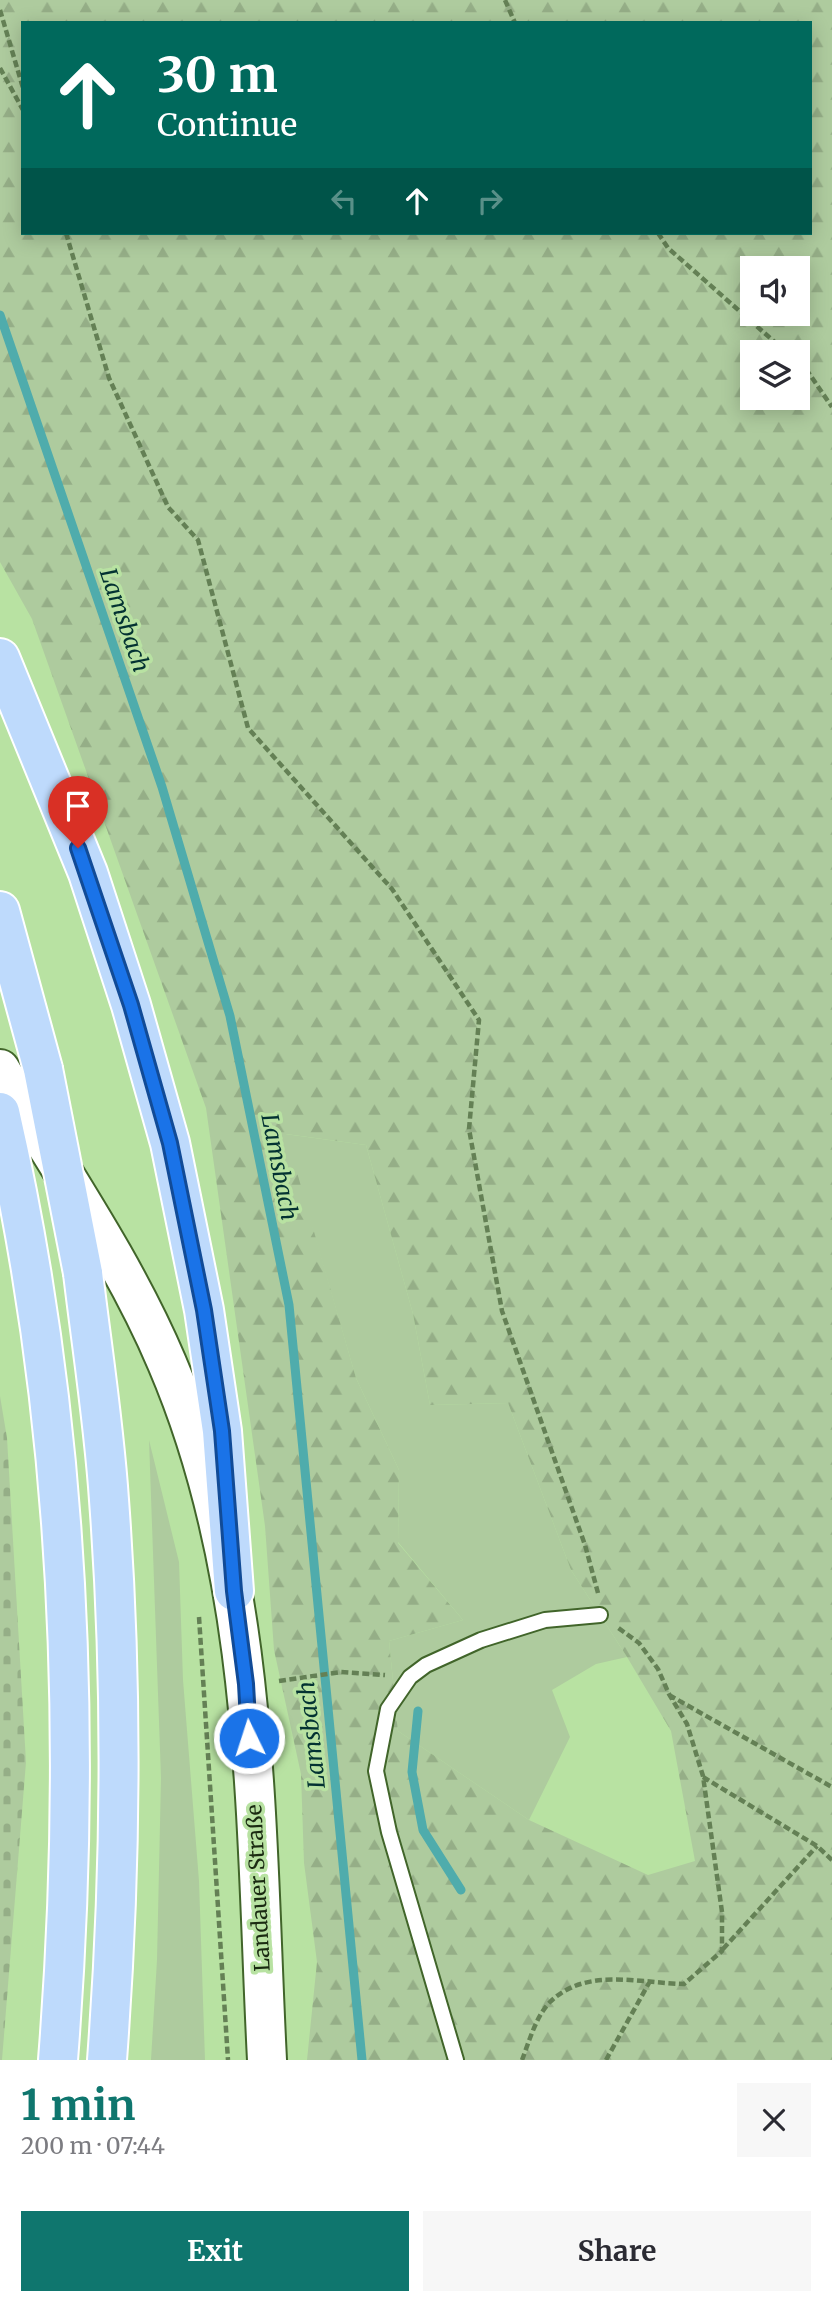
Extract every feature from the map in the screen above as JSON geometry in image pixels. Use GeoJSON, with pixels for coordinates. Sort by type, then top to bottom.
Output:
{"type":"FeatureCollection","features":[{"type":"Feature","properties":{"kind":"highway"},"geometry":{"type":"LineString","coordinates":[[0,658],[88,873],[131,1005],[170,1143],[204,1310],[222,1431],[234,1591]]}},
{"type":"Feature","properties":{"kind":"highway"},"geometry":{"type":"LineString","coordinates":[[0,911],[43,1069],[83,1273],[109,1498],[119,1737],[114,1960],[107,2060]]}},
{"type":"Feature","properties":{"kind":"highway"},"geometry":{"type":"LineString","coordinates":[[4,1128],[40,1322],[58,1486],[66,1608],[70,1749],[65,1964],[58,2060]]}},
{"type":"Feature","properties":{"kind":"main road","name":"Landauer Straße"},"geometry":{"type":"LineString","coordinates":[[0,1069],[142,1306],[191,1428],[214,1505],[234,1591],[248,1724],[267,2060]]}},
{"type":"Feature","properties":{"kind":"lane"},"geometry":{"type":"LineString","coordinates":[[456,2060],[389,1832],[376,1771],[388,1709],[410,1677],[426,1665],[481,1640],[545,1620],[600,1615]]}},
{"type":"Feature","properties":{"kind":"path"},"geometry":{"type":"LineString","coordinates":[[505,0],[514,21]]}},
{"type":"Feature","properties":{"kind":"path"},"geometry":{"type":"LineString","coordinates":[[0,10],[21,81]]}},
{"type":"Feature","properties":{"kind":"path"},"geometry":{"type":"LineString","coordinates":[[0,68],[21,106]]}},
{"type":"Feature","properties":{"kind":"path"},"geometry":{"type":"LineString","coordinates":[[67,235],[109,378],[168,507],[198,540],[248,728],[392,889],[479,1020],[469,1129],[502,1311],[585,1545]]}},
{"type":"Feature","properties":{"kind":"path"},"geometry":{"type":"LineString","coordinates":[[658,235],[668,248],[772,340]]}},
{"type":"Feature","properties":{"kind":"path"},"geometry":{"type":"LineString","coordinates":[[810,375],[832,407]]}},
{"type":"Feature","properties":{"kind":"path"},"geometry":{"type":"LineString","coordinates":[[198,1607],[228,2060]]}},
{"type":"Feature","properties":{"kind":"path"},"geometry":{"type":"LineString","coordinates":[[292,1679],[341,1672],[410,1677]]}},
{"type":"Feature","properties":{"kind":"path"},"geometry":{"type":"LineString","coordinates":[[722,1951],[722,1912],[703,1776],[688,1724],[669,1694],[832,1787]]}},
{"type":"Feature","properties":{"kind":"path"},"geometry":{"type":"LineString","coordinates":[[703,1776],[817,1846],[832,1860]]}},
{"type":"Feature","properties":{"kind":"path"},"geometry":{"type":"LineString","coordinates":[[522,2060],[536,2024],[549,2003],[579,1982],[614,1979],[684,1984],[722,1951],[817,1846]]}},
{"type":"Feature","properties":{"kind":"path"},"geometry":{"type":"LineString","coordinates":[[606,2060],[649,1983]]}},
{"type":"Feature","properties":{"kind":"green space"},"geometry":{"type":"Polygon","coordinates":[[[0,0],[832,0],[832,2060],[307,2060],[317,1962],[304,1863],[301,1774],[274,1650],[265,1526],[206,1108],[32,619],[0,562],[0,0]],[[286,1134],[356,1378],[399,1470],[398,1543],[463,1620],[389,1641],[398,1731],[529,1820],[648,1875],[695,1861],[671,1731],[571,1570],[508,1403],[430,1405],[413,1314],[366,1145],[286,1134]]]}},
{"type":"Feature","properties":{"kind":"green space"},"geometry":{"type":"Polygon","coordinates":[[[285,1134],[366,1145],[413,1314],[430,1405],[508,1403],[571,1570],[627,1657],[596,1664],[552,1690],[570,1737],[529,1820],[398,1731],[389,1641],[463,1620],[398,1542],[399,1470],[356,1378],[285,1134]]]}},
{"type":"Feature","properties":{"kind":"green space"},"geometry":{"type":"Polygon","coordinates":[[[0,1396],[7,1438],[26,1762],[2,2060],[0,2060],[0,1396]]]}},
{"type":"Feature","properties":{"kind":"green space"},"geometry":{"type":"Polygon","coordinates":[[[149,1440],[179,1562],[183,1680],[199,1881],[205,2060],[151,2060],[157,1960],[161,1778],[149,1440]]]}},
{"type":"Feature","properties":{"kind":"waterway","name":"Lamsbach"},"geometry":{"type":"LineString","coordinates":[[0,315],[162,787],[230,1016],[289,1305],[362,2060]]}},
{"type":"Feature","properties":{"kind":"waterway"},"geometry":{"type":"LineString","coordinates":[[418,1711],[412,1772],[423,1830],[461,1890]]}},
{"type":"Feature","properties":{"kind":"route"},"geometry":{"type":"LineString","coordinates":[[78,848],[131,1005],[170,1143],[204,1310],[222,1431],[249,1738]]}}]}
